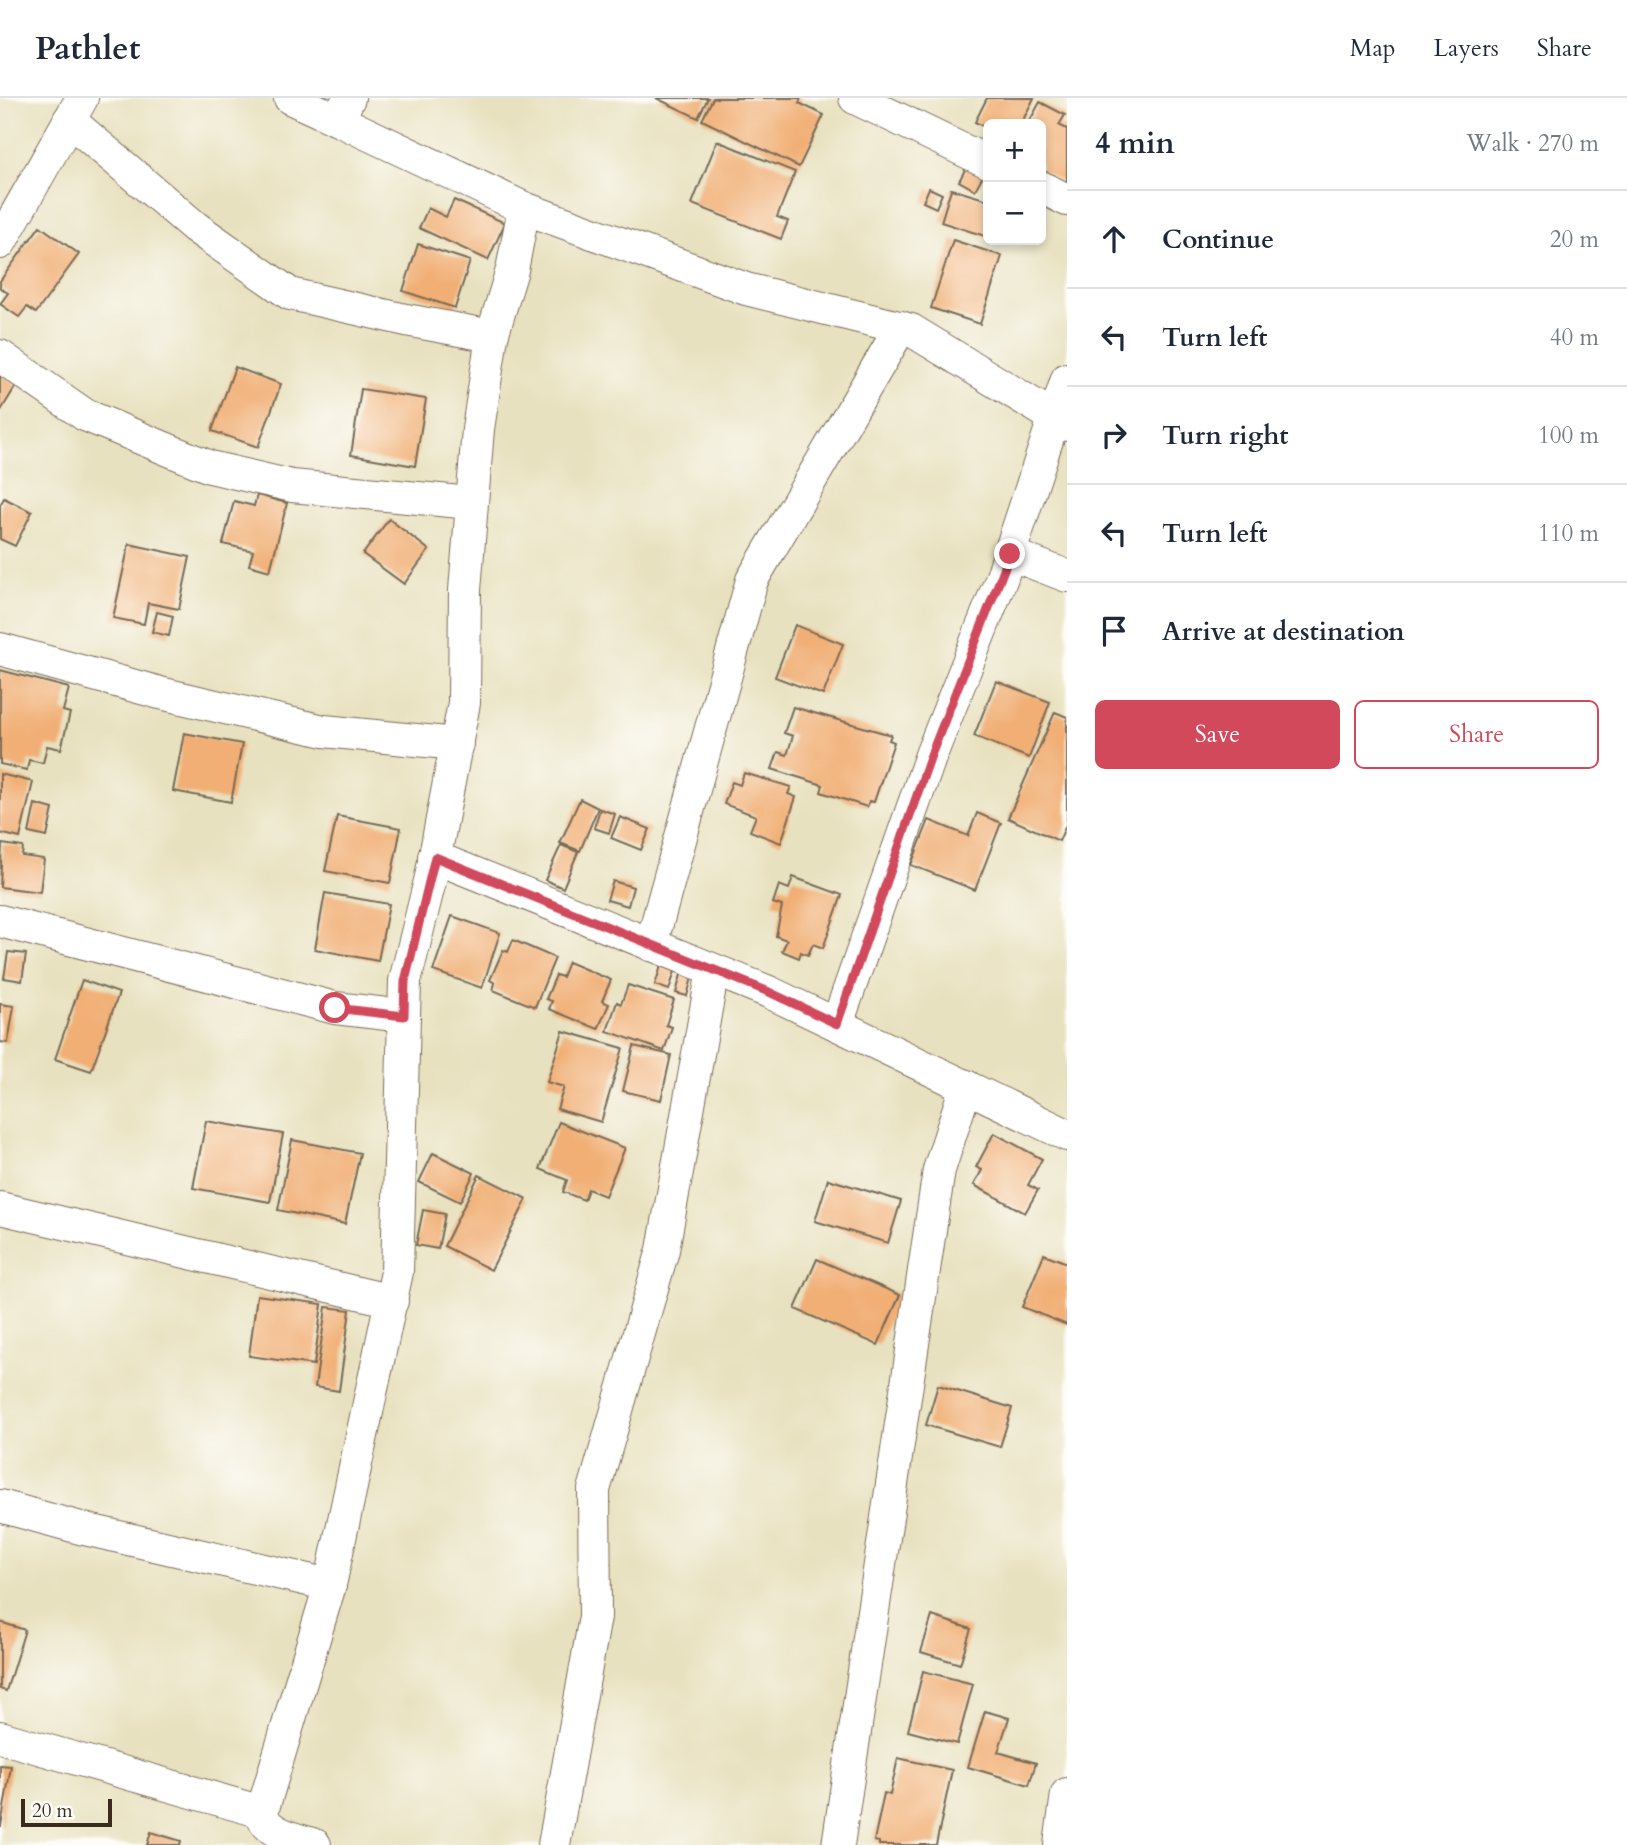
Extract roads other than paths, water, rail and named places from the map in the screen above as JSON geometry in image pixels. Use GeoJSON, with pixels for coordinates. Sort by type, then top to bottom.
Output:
{"type":"FeatureCollection","features":[{"type":"Feature","properties":{"kind":"street"},"geometry":{"type":"LineString","coordinates":[[290,98],[343,109],[524,208],[746,289],[911,330],[1061,422]]}},
{"type":"Feature","properties":{"kind":"street"},"geometry":{"type":"LineString","coordinates":[[855,98],[983,160]]}},
{"type":"Feature","properties":{"kind":"street"},"geometry":{"type":"LineString","coordinates":[[0,243],[8,212],[75,109],[195,227],[290,294],[492,336]]}},
{"type":"Feature","properties":{"kind":"street"},"geometry":{"type":"LineString","coordinates":[[1046,190],[1067,200]]}},
{"type":"Feature","properties":{"kind":"street"},"geometry":{"type":"LineString","coordinates":[[315,1845],[270,1828],[262,1819],[262,1812],[330,1586],[397,1272],[405,981],[435,857],[464,703],[465,590],[478,429],[492,336],[512,270],[524,208]]}},
{"type":"Feature","properties":{"kind":"street"},"geometry":{"type":"LineString","coordinates":[[651,944],[752,580],[901,327]]}},
{"type":"Feature","properties":{"kind":"street"},"geometry":{"type":"LineString","coordinates":[[0,356],[85,415],[210,467],[292,486],[471,503]]}},
{"type":"Feature","properties":{"kind":"street"},"geometry":{"type":"LineString","coordinates":[[837,1024],[931,755],[1061,422],[1067,379]]}},
{"type":"Feature","properties":{"kind":"street"},"geometry":{"type":"LineString","coordinates":[[1010,554],[1067,576]]}},
{"type":"Feature","properties":{"kind":"street"},"geometry":{"type":"LineString","coordinates":[[0,649],[160,693],[324,731],[457,744]]}},
{"type":"Feature","properties":{"kind":"street"},"geometry":{"type":"LineString","coordinates":[[435,857],[651,944],[837,1024],[1067,1135]]}},
{"type":"Feature","properties":{"kind":"street"},"geometry":{"type":"LineString","coordinates":[[0,921],[335,1008],[404,1016]]}},
{"type":"Feature","properties":{"kind":"street"},"geometry":{"type":"LineString","coordinates":[[554,1845],[596,1617],[594,1490],[663,1250],[713,970]]}},
{"type":"Feature","properties":{"kind":"street"},"geometry":{"type":"LineString","coordinates":[[838,1845],[939,1170],[966,1086]]}},
{"type":"Feature","properties":{"kind":"street"},"geometry":{"type":"LineString","coordinates":[[0,1208],[392,1301]]}},
{"type":"Feature","properties":{"kind":"street"},"geometry":{"type":"LineString","coordinates":[[0,1506],[84,1529],[330,1586]]}},
{"type":"Feature","properties":{"kind":"street"},"geometry":{"type":"LineString","coordinates":[[0,1737],[262,1812]]}},
{"type":"Feature","properties":{"kind":"street"},"geometry":{"type":"LineString","coordinates":[[1060,1845],[1067,1794]]}}]}
